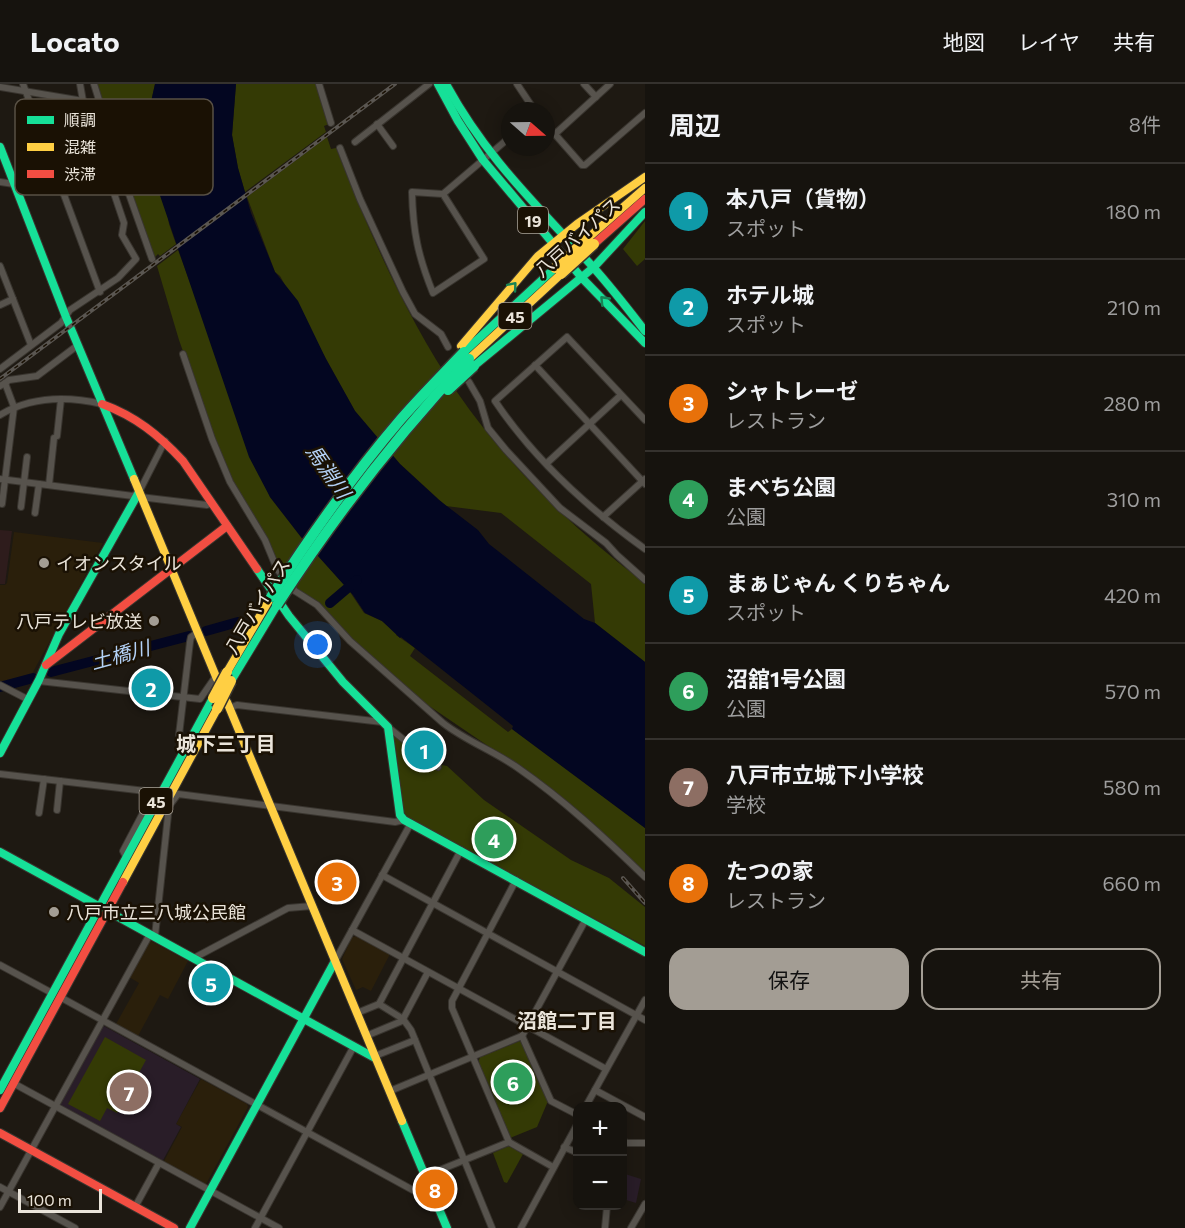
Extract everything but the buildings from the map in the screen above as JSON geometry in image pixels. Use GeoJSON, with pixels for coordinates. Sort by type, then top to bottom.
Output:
{"type":"FeatureCollection","features":[{"type":"Feature","properties":{"kind":"main road","name":"19"},"geometry":{"type":"LineString","coordinates":[[438,84],[458,121],[552,243],[582,278],[645,343]]}},
{"type":"Feature","properties":{"kind":"main road","name":"19"},"geometry":{"type":"LineString","coordinates":[[446,84],[486,157],[594,267],[645,331]]}},
{"type":"Feature","properties":{"kind":"main road"},"geometry":{"type":"LineString","coordinates":[[0,147],[15,184]]}},
{"type":"Feature","properties":{"kind":"main road"},"geometry":{"type":"LineString","coordinates":[[467,356],[538,256],[562,235],[645,177]]}},
{"type":"Feature","properties":{"kind":"main road","name":"八戸バイパス"},"geometry":{"type":"LineString","coordinates":[[103,907],[126,857],[223,677],[274,601],[342,507],[400,434],[467,356],[645,188]]}},
{"type":"Feature","properties":{"kind":"main road"},"geometry":{"type":"LineString","coordinates":[[19,195],[66,317],[198,633],[223,677]]}},
{"type":"Feature","properties":{"kind":"main road","name":"八戸バイパス"},"geometry":{"type":"LineString","coordinates":[[591,241],[645,199]]}},
{"type":"Feature","properties":{"kind":"main road"},"geometry":{"type":"LineString","coordinates":[[467,356],[521,326],[582,278],[645,212]]}},
{"type":"Feature","properties":{"kind":"main road","name":"八戸バイパス"},"geometry":{"type":"LineString","coordinates":[[274,601],[299,552],[426,384],[467,356]]}},
{"type":"Feature","properties":{"kind":"main road"},"geometry":{"type":"LineString","coordinates":[[102,404],[132,416],[154,430],[183,461],[290,616],[344,682],[385,724],[400,814],[407,821],[645,951]]}},
{"type":"Feature","properties":{"kind":"main road"},"geometry":{"type":"LineString","coordinates":[[0,753],[39,680],[59,634],[140,494]]}},
{"type":"Feature","properties":{"kind":"main road"},"geometry":{"type":"LineString","coordinates":[[45,666],[227,526]]}},
{"type":"Feature","properties":{"kind":"main road","name":"八戸バイパス"},"geometry":{"type":"LineString","coordinates":[[0,1090],[217,709],[223,677]]}},
{"type":"Feature","properties":{"kind":"main road"},"geometry":{"type":"LineString","coordinates":[[228,705],[447,1228]]}},
{"type":"Feature","properties":{"kind":"main road"},"geometry":{"type":"LineString","coordinates":[[0,852],[376,1057]]}},
{"type":"Feature","properties":{"kind":"main road"},"geometry":{"type":"LineString","coordinates":[[189,1228],[335,961]]}},
{"type":"Feature","properties":{"kind":"main road","name":"八戸バイパス"},"geometry":{"type":"LineString","coordinates":[[0,1108],[6,1079]]}},
{"type":"Feature","properties":{"kind":"main road"},"geometry":{"type":"LineString","coordinates":[[0,1133],[174,1228]]}},
{"type":"Feature","properties":{"kind":"street"},"geometry":{"type":"LineString","coordinates":[[80,84],[83,99]]}},
{"type":"Feature","properties":{"kind":"street"},"geometry":{"type":"LineString","coordinates":[[94,84],[99,99]]}},
{"type":"Feature","properties":{"kind":"street"},"geometry":{"type":"LineString","coordinates":[[319,84],[331,123]]}},
{"type":"Feature","properties":{"kind":"street"},"geometry":{"type":"LineString","coordinates":[[355,142],[429,84]]}},
{"type":"Feature","properties":{"kind":"street"},"geometry":{"type":"LineString","coordinates":[[517,84],[529,102]]}},
{"type":"Feature","properties":{"kind":"street"},"geometry":{"type":"LineString","coordinates":[[584,84],[596,97]]}},
{"type":"Feature","properties":{"kind":"street"},"geometry":{"type":"LineString","coordinates":[[610,84],[555,134],[582,165],[585,165],[645,113]]}},
{"type":"Feature","properties":{"kind":"street"},"geometry":{"type":"LineString","coordinates":[[0,87],[24,88],[74,99]]}},
{"type":"Feature","properties":{"kind":"street"},"geometry":{"type":"LineString","coordinates":[[377,124],[393,146]]}},
{"type":"Feature","properties":{"kind":"street"},"geometry":{"type":"LineString","coordinates":[[443,194],[484,259],[433,293],[417,247],[413,224],[412,192],[443,194],[501,144]]}},
{"type":"Feature","properties":{"kind":"street"},"geometry":{"type":"LineString","coordinates":[[340,148],[360,199],[403,292],[415,314],[441,334],[448,347]]}},
{"type":"Feature","properties":{"kind":"street"},"geometry":{"type":"LineString","coordinates":[[0,182],[15,184]]}},
{"type":"Feature","properties":{"kind":"street"},"geometry":{"type":"LineString","coordinates":[[64,195],[100,292]]}},
{"type":"Feature","properties":{"kind":"street"},"geometry":{"type":"LineString","coordinates":[[0,369],[61,323],[70,310],[118,278],[136,260],[122,235],[124,223],[115,195]]}},
{"type":"Feature","properties":{"kind":"street"},"geometry":{"type":"LineString","coordinates":[[130,195],[152,258]]}},
{"type":"Feature","properties":{"kind":"street"},"geometry":{"type":"LineString","coordinates":[[0,266],[31,345]]}},
{"type":"Feature","properties":{"kind":"street"},"geometry":{"type":"LineString","coordinates":[[0,305],[13,299]]}},
{"type":"Feature","properties":{"kind":"street"},"geometry":{"type":"LineString","coordinates":[[645,420],[567,337],[495,401],[526,441],[547,463],[603,517],[645,549]]}},
{"type":"Feature","properties":{"kind":"street"},"geometry":{"type":"LineString","coordinates":[[2,504],[2,479],[14,407],[2,384],[9,380],[37,376],[78,345]]}},
{"type":"Feature","properties":{"kind":"street"},"geometry":{"type":"LineString","coordinates":[[183,354],[212,440],[230,482],[265,540],[277,569],[295,591],[317,605],[378,667],[452,725],[518,768],[588,823],[645,877]]}},
{"type":"Feature","properties":{"kind":"street"},"geometry":{"type":"LineString","coordinates":[[536,365],[644,481],[603,517]]}},
{"type":"Feature","properties":{"kind":"street"},"geometry":{"type":"LineString","coordinates":[[469,382],[480,401],[488,428],[522,468],[560,508],[606,543],[645,580]]}},
{"type":"Feature","properties":{"kind":"street"},"geometry":{"type":"LineString","coordinates":[[547,463],[621,394]]}},
{"type":"Feature","properties":{"kind":"street"},"geometry":{"type":"LineString","coordinates":[[0,415],[14,407],[37,400],[61,399],[102,404]]}},
{"type":"Feature","properties":{"kind":"street"},"geometry":{"type":"LineString","coordinates":[[49,485],[61,399]]}},
{"type":"Feature","properties":{"kind":"street"},"geometry":{"type":"LineString","coordinates":[[140,494],[165,441]]}},
{"type":"Feature","properties":{"kind":"street"},"geometry":{"type":"LineString","coordinates":[[21,507],[27,457]]}},
{"type":"Feature","properties":{"kind":"street"},"geometry":{"type":"LineString","coordinates":[[2,479],[133,496],[140,494],[207,505],[211,503]]}},
{"type":"Feature","properties":{"kind":"street"},"geometry":{"type":"LineString","coordinates":[[35,513],[39,484]]}},
{"type":"Feature","properties":{"kind":"street"},"geometry":{"type":"LineString","coordinates":[[181,736],[179,735],[190,642],[191,637],[198,633]]}},
{"type":"Feature","properties":{"kind":"street"},"geometry":{"type":"LineString","coordinates":[[39,680],[200,699],[223,677]]}},
{"type":"Feature","properties":{"kind":"street"},"geometry":{"type":"LineString","coordinates":[[2,686],[28,700]]}},
{"type":"Feature","properties":{"kind":"street"},"geometry":{"type":"LineString","coordinates":[[228,705],[385,724],[438,767]]}},
{"type":"Feature","properties":{"kind":"street"},"geometry":{"type":"LineString","coordinates":[[0,774],[154,792],[123,851],[126,857]]}},
{"type":"Feature","properties":{"kind":"street"},"geometry":{"type":"LineString","coordinates":[[39,813],[44,779]]}},
{"type":"Feature","properties":{"kind":"street"},"geometry":{"type":"LineString","coordinates":[[57,810],[60,781]]}},
{"type":"Feature","properties":{"kind":"street"},"geometry":{"type":"LineString","coordinates":[[0,1207],[102,1020],[153,935],[169,806],[178,795],[395,822],[407,821],[382,875],[335,961]]}},
{"type":"Feature","properties":{"kind":"street"},"geometry":{"type":"LineString","coordinates":[[357,1013],[379,1004],[461,850]]}},
{"type":"Feature","properties":{"kind":"street"},"geometry":{"type":"LineString","coordinates":[[382,875],[645,1020]]}},
{"type":"Feature","properties":{"kind":"street"},"geometry":{"type":"LineString","coordinates":[[516,880],[457,988],[452,1008],[509,1142],[553,1167]]}},
{"type":"Feature","properties":{"kind":"street"},"geometry":{"type":"LineString","coordinates":[[195,958],[288,908],[312,906]]}},
{"type":"Feature","properties":{"kind":"street"},"geometry":{"type":"LineString","coordinates":[[390,1091],[522,1036],[586,919]]}},
{"type":"Feature","properties":{"kind":"street"},"geometry":{"type":"LineString","coordinates":[[352,930],[606,1070]]}},
{"type":"Feature","properties":{"kind":"street"},"geometry":{"type":"LineString","coordinates":[[0,965],[420,1194],[433,1195]]}},
{"type":"Feature","properties":{"kind":"street"},"geometry":{"type":"LineString","coordinates":[[366,1036],[403,1020],[429,972]]}},
{"type":"Feature","properties":{"kind":"street"},"geometry":{"type":"LineString","coordinates":[[589,1102],[645,1000]]}},
{"type":"Feature","properties":{"kind":"street"},"geometry":{"type":"LineString","coordinates":[[379,1004],[403,1020],[415,1040],[492,1228]]}},
{"type":"Feature","properties":{"kind":"street"},"geometry":{"type":"LineString","coordinates":[[522,1036],[551,1101],[573,1112]]}},
{"type":"Feature","properties":{"kind":"street"},"geometry":{"type":"LineString","coordinates":[[376,1057],[415,1040]]}},
{"type":"Feature","properties":{"kind":"street"},"geometry":{"type":"LineString","coordinates":[[255,1228],[354,1046]]}},
{"type":"Feature","properties":{"kind":"street"},"geometry":{"type":"LineString","coordinates":[[6,1079],[279,1228]]}},
{"type":"Feature","properties":{"kind":"street"},"geometry":{"type":"LineString","coordinates":[[595,1090],[645,1117]]}},
{"type":"Feature","properties":{"kind":"street"},"geometry":{"type":"LineString","coordinates":[[521,1228],[573,1132]]}},
{"type":"Feature","properties":{"kind":"street"},"geometry":{"type":"LineString","coordinates":[[425,1176],[509,1142]]}},
{"type":"Feature","properties":{"kind":"street"},"geometry":{"type":"LineString","coordinates":[[627,1143],[645,1143]]}},
{"type":"Feature","properties":{"kind":"street"},"geometry":{"type":"LineString","coordinates":[[564,1147],[573,1151]]}},
{"type":"Feature","properties":{"kind":"street"},"geometry":{"type":"LineString","coordinates":[[135,1207],[159,1163]]}},
{"type":"Feature","properties":{"kind":"street"},"geometry":{"type":"LineString","coordinates":[[0,1187],[75,1228]]}},
{"type":"Feature","properties":{"kind":"street"},"geometry":{"type":"LineString","coordinates":[[631,1228],[645,1204]]}},
{"type":"Feature","properties":{"kind":"street"},"geometry":{"type":"LineString","coordinates":[[605,1228],[607,1210]]}},
{"type":"Feature","properties":{"kind":"shaded area"},"geometry":{"type":"Polygon","coordinates":[[[0,530],[12,531],[5,584],[0,584],[0,530]]]}},
{"type":"Feature","properties":{"kind":"shaded area"},"geometry":{"type":"Polygon","coordinates":[[[14,532],[103,543],[32,674],[2,684],[0,683],[0,585],[7,583],[14,532]]]}},
{"type":"Feature","properties":{"kind":"shaded area"},"geometry":{"type":"Polygon","coordinates":[[[357,936],[390,954],[371,991],[363,987],[356,990],[342,959],[352,937],[357,936]]]}},
{"type":"Feature","properties":{"kind":"shaded area"},"geometry":{"type":"Polygon","coordinates":[[[149,940],[188,961],[168,999],[160,995],[138,1036],[116,1024],[139,983],[129,977],[149,940]]]}},
{"type":"Feature","properties":{"kind":"shaded area"},"geometry":{"type":"Polygon","coordinates":[[[102,1025],[200,1079],[176,1124],[181,1127],[162,1162],[58,1106],[102,1025]]]}},
{"type":"Feature","properties":{"kind":"shaded area"},"geometry":{"type":"Polygon","coordinates":[[[201,1079],[247,1104],[248,1107],[205,1186],[163,1163],[182,1127],[176,1124],[201,1079]]]}},
{"type":"Feature","properties":{"kind":"shaded area"},"geometry":{"type":"Polygon","coordinates":[[[627,1175],[641,1179],[636,1203],[627,1200],[627,1175]]]}},
{"type":"Feature","properties":{"kind":"green space"},"geometry":{"type":"Polygon","coordinates":[[[97,84],[155,84],[152,99],[102,99],[97,84]]]}},
{"type":"Feature","properties":{"kind":"green space"},"geometry":{"type":"Polygon","coordinates":[[[236,84],[317,84],[329,124],[324,126],[326,132],[245,192],[232,135],[236,84]]]}},
{"type":"Feature","properties":{"kind":"green space"},"geometry":{"type":"Polygon","coordinates":[[[327,137],[331,149],[336,148],[375,242],[405,304],[457,392],[497,445],[543,495],[567,519],[645,583],[645,662],[595,623],[591,584],[501,513],[446,506],[400,464],[355,411],[280,276],[275,272],[247,197],[327,137]]]}},
{"type":"Feature","properties":{"kind":"green space"},"geometry":{"type":"Polygon","coordinates":[[[131,195],[164,195],[169,224],[176,244],[154,258],[131,195]]]}},
{"type":"Feature","properties":{"kind":"green space"},"geometry":{"type":"Polygon","coordinates":[[[645,221],[645,259],[637,266],[623,249],[645,221]]]}},
{"type":"Feature","properties":{"kind":"green space"},"geometry":{"type":"Polygon","coordinates":[[[178,250],[270,497],[301,537],[348,589],[364,613],[382,621],[397,633],[396,635],[415,648],[410,656],[508,732],[512,729],[645,828],[645,874],[610,840],[494,750],[416,697],[379,666],[297,588],[280,567],[231,481],[179,340],[157,266],[178,250]]]}},
{"type":"Feature","properties":{"kind":"green space"},"geometry":{"type":"Polygon","coordinates":[[[395,735],[437,764],[447,766],[484,800],[571,860],[609,878],[645,907],[645,946],[407,818],[391,737],[395,735]]]}},
{"type":"Feature","properties":{"kind":"green space"},"geometry":{"type":"Polygon","coordinates":[[[105,1037],[146,1060],[117,1113],[107,1108],[100,1121],[68,1104],[105,1037]]]}},
{"type":"Feature","properties":{"kind":"green space"},"geometry":{"type":"Polygon","coordinates":[[[523,1041],[548,1101],[537,1127],[510,1138],[478,1063],[480,1057],[523,1041]]]}},
{"type":"Feature","properties":{"kind":"green space"},"geometry":{"type":"Polygon","coordinates":[[[509,1146],[523,1154],[507,1183],[504,1182],[493,1153],[509,1146]]]}},
{"type":"Feature","properties":{"kind":"water","name":"馬淵川"},"geometry":{"type":"Polygon","coordinates":[[[155,84],[236,84],[232,135],[238,168],[251,213],[275,272],[298,301],[326,359],[355,411],[400,464],[439,500],[478,530],[489,544],[584,619],[595,623],[645,662],[645,828],[512,729],[513,726],[400,638],[382,621],[365,613],[353,595],[301,537],[270,497],[249,457],[160,195],[213,195],[213,99],[152,99],[155,84]]]}},
{"type":"Feature","properties":{"kind":"waterway","name":"土橋川"},"geometry":{"type":"LineString","coordinates":[[330,603],[357,580]]}},
{"type":"Feature","properties":{"kind":"waterway","name":"土橋川"},"geometry":{"type":"LineString","coordinates":[[206,631],[238,622]]}},
{"type":"Feature","properties":{"kind":"waterway","name":"土橋川"},"geometry":{"type":"LineString","coordinates":[[51,672],[189,636]]}},
{"type":"Feature","properties":{"kind":"waterway","name":"土橋川"},"geometry":{"type":"LineString","coordinates":[[0,687],[33,678]]}},
{"type":"Feature","properties":{"kind":"railway"},"geometry":{"type":"LineString","coordinates":[[0,379],[395,84]]}},
{"type":"Feature","properties":{"kind":"railway"},"geometry":{"type":"LineString","coordinates":[[623,878],[645,903]]}},
{"type":"Feature","properties":{"kind":"traffic: fast"},"geometry":{"type":"LineString","coordinates":[[438,84],[483,160],[582,278],[645,343]]}},
{"type":"Feature","properties":{"kind":"traffic: fast"},"geometry":{"type":"LineString","coordinates":[[446,84],[495,158],[600,275],[645,331]]}},
{"type":"Feature","properties":{"kind":"traffic: fast"},"geometry":{"type":"LineString","coordinates":[[0,147],[15,186]]}},
{"type":"Feature","properties":{"kind":"traffic: fast"},"geometry":{"type":"LineString","coordinates":[[19,195],[66,317],[134,479]]}},
{"type":"Feature","properties":{"kind":"traffic: fast"},"geometry":{"type":"LineString","coordinates":[[474,366],[594,267],[645,212]]}},
{"type":"Feature","properties":{"kind":"traffic: fast"},"geometry":{"type":"LineString","coordinates":[[464,352],[555,268]]}},
{"type":"Feature","properties":{"kind":"traffic: fast"},"geometry":{"type":"LineString","coordinates":[[271,597],[317,528],[383,440],[464,352]]}},
{"type":"Feature","properties":{"kind":"traffic: fast"},"geometry":{"type":"LineString","coordinates":[[277,605],[367,478],[469,359]]}},
{"type":"Feature","properties":{"kind":"traffic: fast"},"geometry":{"type":"LineString","coordinates":[[448,390],[474,366]]}},
{"type":"Feature","properties":{"kind":"traffic: fast"},"geometry":{"type":"LineString","coordinates":[[0,753],[39,680],[59,634],[139,492]]}},
{"type":"Feature","properties":{"kind":"traffic: fast"},"geometry":{"type":"LineString","coordinates":[[257,569],[289,616],[343,682],[388,727],[400,815],[404,820],[645,952]]}},
{"type":"Feature","properties":{"kind":"traffic: fast"},"geometry":{"type":"LineString","coordinates":[[231,681],[277,605]]}},
{"type":"Feature","properties":{"kind":"traffic: fast"},"geometry":{"type":"LineString","coordinates":[[0,1090],[213,698]]}},
{"type":"Feature","properties":{"kind":"traffic: fast"},"geometry":{"type":"LineString","coordinates":[[0,852],[375,1058]]}},
{"type":"Feature","properties":{"kind":"traffic: fast"},"geometry":{"type":"LineString","coordinates":[[190,1228],[335,961]]}},
{"type":"Feature","properties":{"kind":"traffic: fast"},"geometry":{"type":"LineString","coordinates":[[402,1121],[447,1228]]}},
{"type":"Feature","properties":{"kind":"traffic: slow"},"geometry":{"type":"LineString","coordinates":[[461,346],[538,256],[577,224],[645,177]]}},
{"type":"Feature","properties":{"kind":"traffic: slow"},"geometry":{"type":"LineString","coordinates":[[588,238],[645,188]]}},
{"type":"Feature","properties":{"kind":"traffic: slow"},"geometry":{"type":"LineString","coordinates":[[555,268],[588,238]]}},
{"type":"Feature","properties":{"kind":"traffic: slow"},"geometry":{"type":"LineString","coordinates":[[561,274],[594,244]]}},
{"type":"Feature","properties":{"kind":"traffic: slow"},"geometry":{"type":"LineString","coordinates":[[469,359],[561,274]]}},
{"type":"Feature","properties":{"kind":"traffic: slow"},"geometry":{"type":"LineString","coordinates":[[134,479],[217,679]]}},
{"type":"Feature","properties":{"kind":"traffic: slow"},"geometry":{"type":"LineString","coordinates":[[227,672],[271,597]]}},
{"type":"Feature","properties":{"kind":"traffic: slow"},"geometry":{"type":"LineString","coordinates":[[213,698],[227,672]]}},
{"type":"Feature","properties":{"kind":"traffic: slow"},"geometry":{"type":"LineString","coordinates":[[217,709],[231,681]]}},
{"type":"Feature","properties":{"kind":"traffic: slow"},"geometry":{"type":"LineString","coordinates":[[227,702],[402,1121]]}},
{"type":"Feature","properties":{"kind":"traffic: slow"},"geometry":{"type":"LineString","coordinates":[[123,882],[217,709]]}},
{"type":"Feature","properties":{"kind":"traffic: jam"},"geometry":{"type":"LineString","coordinates":[[594,244],[645,199]]}},
{"type":"Feature","properties":{"kind":"traffic: jam"},"geometry":{"type":"LineString","coordinates":[[102,404],[146,427],[183,461],[257,569]]}},
{"type":"Feature","properties":{"kind":"traffic: jam"},"geometry":{"type":"LineString","coordinates":[[46,665],[227,526]]}},
{"type":"Feature","properties":{"kind":"traffic: jam"},"geometry":{"type":"LineString","coordinates":[[0,1108],[123,882]]}},
{"type":"Feature","properties":{"kind":"traffic: jam"},"geometry":{"type":"LineString","coordinates":[[0,1133],[174,1228]]}},
{"type":"Feature","properties":{"kind":"place","name":"イオンスタイル"},"geometry":{"type":"Point","coordinates":[44,563]}},
{"type":"Feature","properties":{"kind":"place","name":"八戸テレビ放送"},"geometry":{"type":"Point","coordinates":[154,621]}},
{"type":"Feature","properties":{"kind":"place","name":"ホテル城"},"geometry":{"type":"Point","coordinates":[151,688]}},
{"type":"Feature","properties":{"kind":"place","name":"本八戸（貨物）"},"geometry":{"type":"Point","coordinates":[424,750]}},
{"type":"Feature","properties":{"kind":"place","name":"まべち公園"},"geometry":{"type":"Point","coordinates":[494,839]}},
{"type":"Feature","properties":{"kind":"place","name":"シャトレーゼ"},"geometry":{"type":"Point","coordinates":[337,882]}},
{"type":"Feature","properties":{"kind":"place","name":"八戸市立三八城公民館"},"geometry":{"type":"Point","coordinates":[54,912]}},
{"type":"Feature","properties":{"kind":"place","name":"まぁじゃん くりちゃん"},"geometry":{"type":"Point","coordinates":[211,983]}},
{"type":"Feature","properties":{"kind":"place","name":"沼舘1号公園"},"geometry":{"type":"Point","coordinates":[513,1082]}},
{"type":"Feature","properties":{"kind":"place","name":"八戸市立城下小学校"},"geometry":{"type":"Point","coordinates":[129,1092]}},
{"type":"Feature","properties":{"kind":"place","name":"たつの家"},"geometry":{"type":"Point","coordinates":[435,1189]}},
{"type":"Feature","properties":{"kind":"district","name":"城下三丁目"},"geometry":{"type":"Point","coordinates":[226,743]}},
{"type":"Feature","properties":{"kind":"district","name":"沼館二丁目"},"geometry":{"type":"Point","coordinates":[567,1020]}}]}
